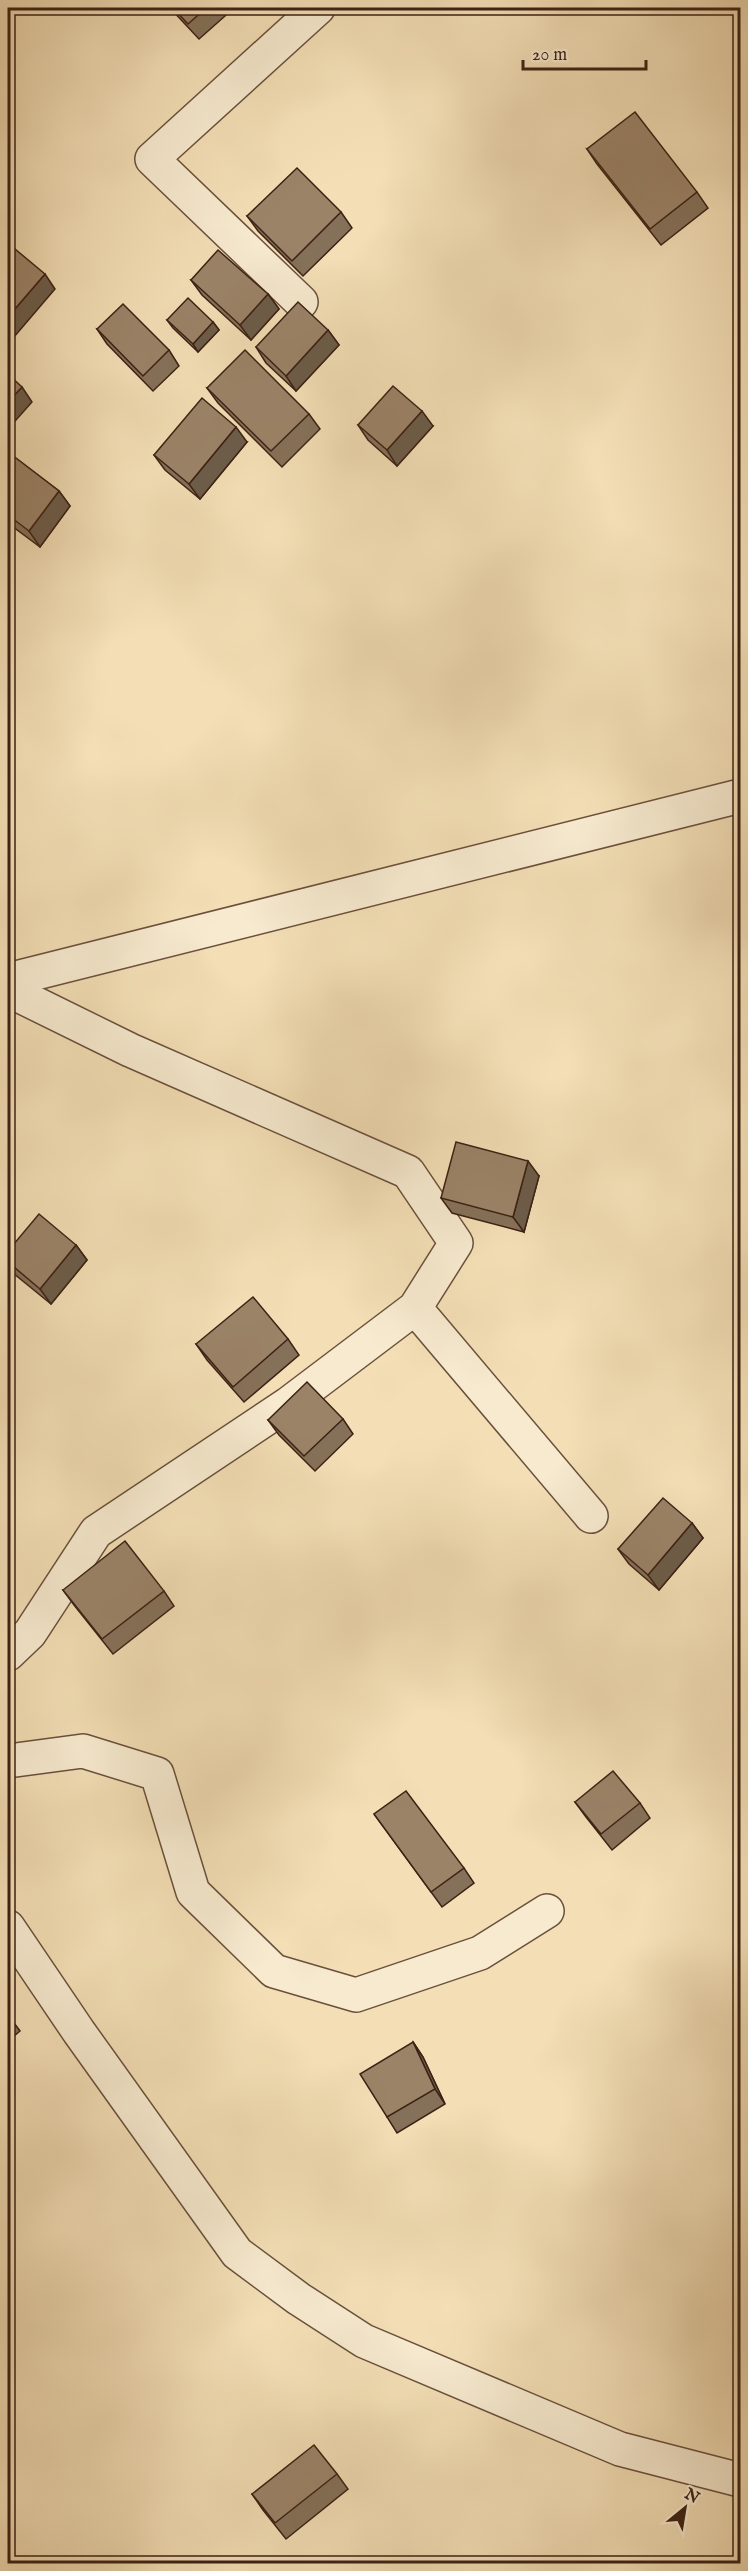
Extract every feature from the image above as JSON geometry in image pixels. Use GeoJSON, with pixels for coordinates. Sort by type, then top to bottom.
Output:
{"type":"FeatureCollection","features":[{"type":"Feature","properties":{"kind":"street"},"geometry":{"type":"LineString","coordinates":[[301,302],[152,159],[318,8]]}},
{"type":"Feature","properties":{"kind":"street"},"geometry":{"type":"LineString","coordinates":[[8,980],[741,796]]}},
{"type":"Feature","properties":{"kind":"street"},"geometry":{"type":"LineString","coordinates":[[8,990],[130,1050],[408,1172],[456,1243],[415,1308],[288,1404],[96,1532],[30,1633],[8,1654]]}},
{"type":"Feature","properties":{"kind":"street"},"geometry":{"type":"LineString","coordinates":[[415,1308],[591,1516]]}},
{"type":"Feature","properties":{"kind":"street"},"geometry":{"type":"LineString","coordinates":[[8,1761],[83,1751],[157,1774],[194,1892],[274,1971],[356,1995],[480,1953],[547,1911]]}},
{"type":"Feature","properties":{"kind":"street"},"geometry":{"type":"LineString","coordinates":[[8,1927],[79,2032],[237,2253],[299,2300],[364,2341],[620,2449],[741,2480]]}},
{"type":"Feature","properties":{"kind":"building"},"geometry":{"type":"Polygon","coordinates":[[[173,8],[206,8],[188,24],[173,8]]]}},
{"type":"Feature","properties":{"kind":"building"},"geometry":{"type":"Polygon","coordinates":[[[635,112],[697,192],[650,229],[587,149],[635,112]]]}},
{"type":"Feature","properties":{"kind":"building"},"geometry":{"type":"Polygon","coordinates":[[[297,168],[341,212],[292,261],[247,216],[297,168]]]}},
{"type":"Feature","properties":{"kind":"building"},"geometry":{"type":"Polygon","coordinates":[[[9,244],[45,274],[8,317],[8,246],[9,244]]]}},
{"type":"Feature","properties":{"kind":"building"},"geometry":{"type":"Polygon","coordinates":[[[218,250],[268,294],[240,325],[191,280],[218,250]]]}},
{"type":"Feature","properties":{"kind":"building"},"geometry":{"type":"Polygon","coordinates":[[[188,298],[213,322],[193,344],[167,320],[188,298]]]}},
{"type":"Feature","properties":{"kind":"building"},"geometry":{"type":"Polygon","coordinates":[[[298,302],[328,330],[286,376],[256,347],[298,302]]]}},
{"type":"Feature","properties":{"kind":"building"},"geometry":{"type":"Polygon","coordinates":[[[123,304],[169,350],[143,376],[97,329],[123,304]]]}},
{"type":"Feature","properties":{"kind":"building"},"geometry":{"type":"Polygon","coordinates":[[[245,350],[309,414],[271,451],[207,388],[245,350]]]}},
{"type":"Feature","properties":{"kind":"building"},"geometry":{"type":"Polygon","coordinates":[[[8,374],[22,387],[8,402],[8,374]]]}},
{"type":"Feature","properties":{"kind":"building"},"geometry":{"type":"Polygon","coordinates":[[[393,386],[422,411],[387,450],[358,425],[393,386]]]}},
{"type":"Feature","properties":{"kind":"building"},"geometry":{"type":"Polygon","coordinates":[[[202,398],[236,427],[189,484],[154,455],[202,398]]]}},
{"type":"Feature","properties":{"kind":"building"},"geometry":{"type":"Polygon","coordinates":[[[8,452],[59,491],[29,531],[8,515],[8,452]]]}},
{"type":"Feature","properties":{"kind":"building"},"geometry":{"type":"Polygon","coordinates":[[[456,1142],[528,1161],[513,1217],[441,1198],[456,1142]]]}},
{"type":"Feature","properties":{"kind":"building"},"geometry":{"type":"Polygon","coordinates":[[[39,1214],[76,1245],[40,1289],[8,1262],[8,1251],[39,1214]]]}},
{"type":"Feature","properties":{"kind":"building"},"geometry":{"type":"Polygon","coordinates":[[[253,1297],[288,1339],[233,1387],[196,1344],[253,1297]]]}},
{"type":"Feature","properties":{"kind":"building"},"geometry":{"type":"Polygon","coordinates":[[[307,1382],[343,1419],[304,1456],[268,1420],[307,1382]]]}},
{"type":"Feature","properties":{"kind":"building"},"geometry":{"type":"Polygon","coordinates":[[[663,1498],[692,1523],[648,1575],[618,1549],[663,1498]]]}},
{"type":"Feature","properties":{"kind":"building"},"geometry":{"type":"Polygon","coordinates":[[[125,1541],[164,1591],[102,1639],[63,1590],[125,1541]]]}},
{"type":"Feature","properties":{"kind":"building"},"geometry":{"type":"Polygon","coordinates":[[[613,1771],[640,1803],[601,1834],[575,1802],[613,1771]]]}},
{"type":"Feature","properties":{"kind":"building"},"geometry":{"type":"Polygon","coordinates":[[[406,1791],[464,1868],[431,1892],[374,1814],[406,1791]]]}},
{"type":"Feature","properties":{"kind":"building"},"geometry":{"type":"Polygon","coordinates":[[[413,2042],[435,2089],[387,2117],[360,2074],[413,2042]]]}},
{"type":"Feature","properties":{"kind":"building"},"geometry":{"type":"Polygon","coordinates":[[[314,2445],[337,2474],[275,2523],[252,2494],[314,2445]]]}}]}
